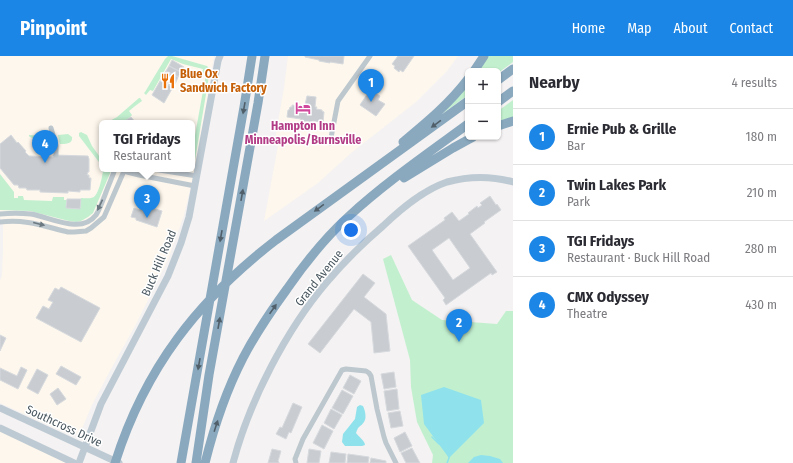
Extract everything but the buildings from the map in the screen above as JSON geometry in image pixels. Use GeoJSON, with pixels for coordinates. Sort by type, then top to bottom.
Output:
{"type":"FeatureCollection","features":[{"type":"Feature","properties":{"kind":"highway"},"geometry":{"type":"LineString","coordinates":[[181,463],[252,56]]}},
{"type":"Feature","properties":{"kind":"highway"},"geometry":{"type":"LineString","coordinates":[[196,463],[209,375],[265,56]]}},
{"type":"Feature","properties":{"kind":"highway"},"geometry":{"type":"LineString","coordinates":[[476,68],[484,56]]}},
{"type":"Feature","properties":{"kind":"highway"},"geometry":{"type":"LineString","coordinates":[[501,78],[513,69]]}},
{"type":"Feature","properties":{"kind":"highway"},"geometry":{"type":"LineString","coordinates":[[341,193],[434,116],[449,102],[465,83]]}},
{"type":"Feature","properties":{"kind":"highway"},"geometry":{"type":"LineString","coordinates":[[501,100],[513,91]]}},
{"type":"Feature","properties":{"kind":"highway"},"geometry":{"type":"LineString","coordinates":[[116,463],[127,430],[145,390],[160,364],[188,324],[206,303],[252,258],[465,104]]}},
{"type":"Feature","properties":{"kind":"highway"},"geometry":{"type":"LineString","coordinates":[[501,125],[513,121]]}},
{"type":"Feature","properties":{"kind":"highway"},"geometry":{"type":"LineString","coordinates":[[205,463],[228,390],[243,358],[261,326],[302,268],[336,229],[361,206],[386,185],[465,126]]}},
{"type":"Feature","properties":{"kind":"highway"},"geometry":{"type":"LineString","coordinates":[[361,206],[468,140]]}},
{"type":"Feature","properties":{"kind":"street"},"geometry":{"type":"LineString","coordinates":[[330,143],[338,101],[370,56]]}},
{"type":"Feature","properties":{"kind":"street","name":"Buck Hill Road"},"geometry":{"type":"LineString","coordinates":[[79,463],[101,404],[174,263],[189,217],[219,57]]}},
{"type":"Feature","properties":{"kind":"street"},"geometry":{"type":"LineString","coordinates":[[51,128],[56,146],[56,155]]}},
{"type":"Feature","properties":{"kind":"street"},"geometry":{"type":"LineString","coordinates":[[0,214],[32,214],[70,224],[81,224],[96,215],[114,172]]}},
{"type":"Feature","properties":{"kind":"street"},"geometry":{"type":"LineString","coordinates":[[0,222],[22,221],[68,232],[86,231],[104,217],[122,172]]}},
{"type":"Feature","properties":{"kind":"street"},"geometry":{"type":"LineString","coordinates":[[129,172],[195,186]]}},
{"type":"Feature","properties":{"kind":"street"},"geometry":{"type":"LineString","coordinates":[[172,172],[197,176]]}},
{"type":"Feature","properties":{"kind":"street","name":"Grand Avenue"},"geometry":{"type":"LineString","coordinates":[[233,463],[245,425],[256,398],[287,340],[327,282],[355,252],[391,219],[423,194],[447,182],[480,177],[496,178],[513,182]]}},
{"type":"Feature","properties":{"kind":"street"},"geometry":{"type":"LineString","coordinates":[[296,463],[295,458],[303,439],[342,370],[346,369],[370,372],[386,444],[396,463]]}},
{"type":"Feature","properties":{"kind":"street","name":"Southcross Drive"},"geometry":{"type":"LineString","coordinates":[[0,408],[119,463]]}},
{"type":"Feature","properties":{"kind":"street"},"geometry":{"type":"LineString","coordinates":[[0,428],[74,463]]}},
{"type":"Feature","properties":{"kind":"shaded area"},"geometry":{"type":"Polygon","coordinates":[[[0,56],[214,56],[195,167],[195,120],[99,120],[99,172],[194,172],[184,215],[168,260],[135,326],[92,405],[81,431],[73,436],[0,403],[0,281],[2,275],[3,226],[0,216],[0,56]]]}},
{"type":"Feature","properties":{"kind":"shaded area"},"geometry":{"type":"Polygon","coordinates":[[[288,56],[458,56],[447,71],[416,102],[351,153],[318,183],[264,221],[278,146],[274,145],[288,56]]]}},
{"type":"Feature","properties":{"kind":"shaded area"},"geometry":{"type":"Polygon","coordinates":[[[0,428],[74,463],[0,463],[0,428]]]}},
{"type":"Feature","properties":{"kind":"green space"},"geometry":{"type":"Polygon","coordinates":[[[168,56],[172,56],[207,66],[210,70],[195,160],[195,135],[206,74],[202,73],[203,69],[171,59],[153,91],[150,90],[146,95],[144,93],[168,56]]]}},
{"type":"Feature","properties":{"kind":"green space"},"geometry":{"type":"Polygon","coordinates":[[[487,56],[513,56],[513,62],[501,71],[501,68],[479,68],[487,56]]]}},
{"type":"Feature","properties":{"kind":"green space"},"geometry":{"type":"Polygon","coordinates":[[[465,87],[465,97],[442,114],[465,87]]]}},
{"type":"Feature","properties":{"kind":"green space"},"geometry":{"type":"Polygon","coordinates":[[[140,98],[142,101],[129,111],[132,115],[127,120],[112,120],[140,98]]]}},
{"type":"Feature","properties":{"kind":"green space"},"geometry":{"type":"Polygon","coordinates":[[[513,100],[513,117],[501,122],[501,109],[513,100]]]}},
{"type":"Feature","properties":{"kind":"green space"},"geometry":{"type":"Polygon","coordinates":[[[81,132],[87,135],[99,156],[99,162],[79,136],[79,133],[81,132]]]}},
{"type":"Feature","properties":{"kind":"green space"},"geometry":{"type":"Polygon","coordinates":[[[68,134],[72,137],[71,141],[60,144],[58,135],[68,134]]]}},
{"type":"Feature","properties":{"kind":"green space"},"geometry":{"type":"Polygon","coordinates":[[[29,135],[48,136],[50,143],[42,142],[30,137],[29,135]]]}},
{"type":"Feature","properties":{"kind":"green space"},"geometry":{"type":"Polygon","coordinates":[[[102,172],[111,172],[93,213],[81,221],[69,221],[30,211],[0,210],[0,174],[14,192],[14,198],[23,196],[24,200],[52,201],[53,197],[64,197],[64,200],[67,200],[66,208],[80,209],[81,198],[94,197],[98,192],[102,172]]]}},
{"type":"Feature","properties":{"kind":"green space"},"geometry":{"type":"Polygon","coordinates":[[[391,255],[412,300],[442,320],[497,324],[506,311],[513,311],[513,463],[432,463],[433,455],[417,422],[411,387],[410,360],[383,259],[391,255]]]}},
{"type":"Feature","properties":{"kind":"water"},"geometry":{"type":"Polygon","coordinates":[[[444,387],[481,400],[484,423],[449,458],[424,424],[421,395],[444,387]]]}},
{"type":"Feature","properties":{"kind":"water"},"geometry":{"type":"Polygon","coordinates":[[[360,405],[364,408],[365,418],[364,422],[358,428],[356,433],[363,440],[365,445],[345,446],[342,442],[343,434],[355,419],[357,407],[360,405]]]}},
{"type":"Feature","properties":{"kind":"water"},"geometry":{"type":"Polygon","coordinates":[[[481,455],[500,459],[503,463],[468,463],[474,457],[481,455]]]}},
{"type":"Feature","properties":{"kind":"waterway"},"geometry":{"type":"LineString","coordinates":[[432,437],[439,444]]}},
{"type":"Feature","properties":{"kind":"waterway"},"geometry":{"type":"LineString","coordinates":[[447,463],[449,456]]}},
{"type":"Feature","properties":{"kind":"place","name":"Blue Ox Sandwich Factory"},"geometry":{"type":"Point","coordinates":[168,81]}},
{"type":"Feature","properties":{"kind":"place","name":"Ernie Pub & Grille"},"geometry":{"type":"Point","coordinates":[371,102]}},
{"type":"Feature","properties":{"kind":"place","name":"Hampton Inn Minneapolis/Burnsville"},"geometry":{"type":"Point","coordinates":[303,108]}},
{"type":"Feature","properties":{"kind":"place","name":"CMX Odyssey"},"geometry":{"type":"Point","coordinates":[45,163]}},
{"type":"Feature","properties":{"kind":"place","name":"TGI Fridays"},"geometry":{"type":"Point","coordinates":[147,218]}},
{"type":"Feature","properties":{"kind":"place","name":"Twin Lakes Park"},"geometry":{"type":"Point","coordinates":[459,342]}}]}
